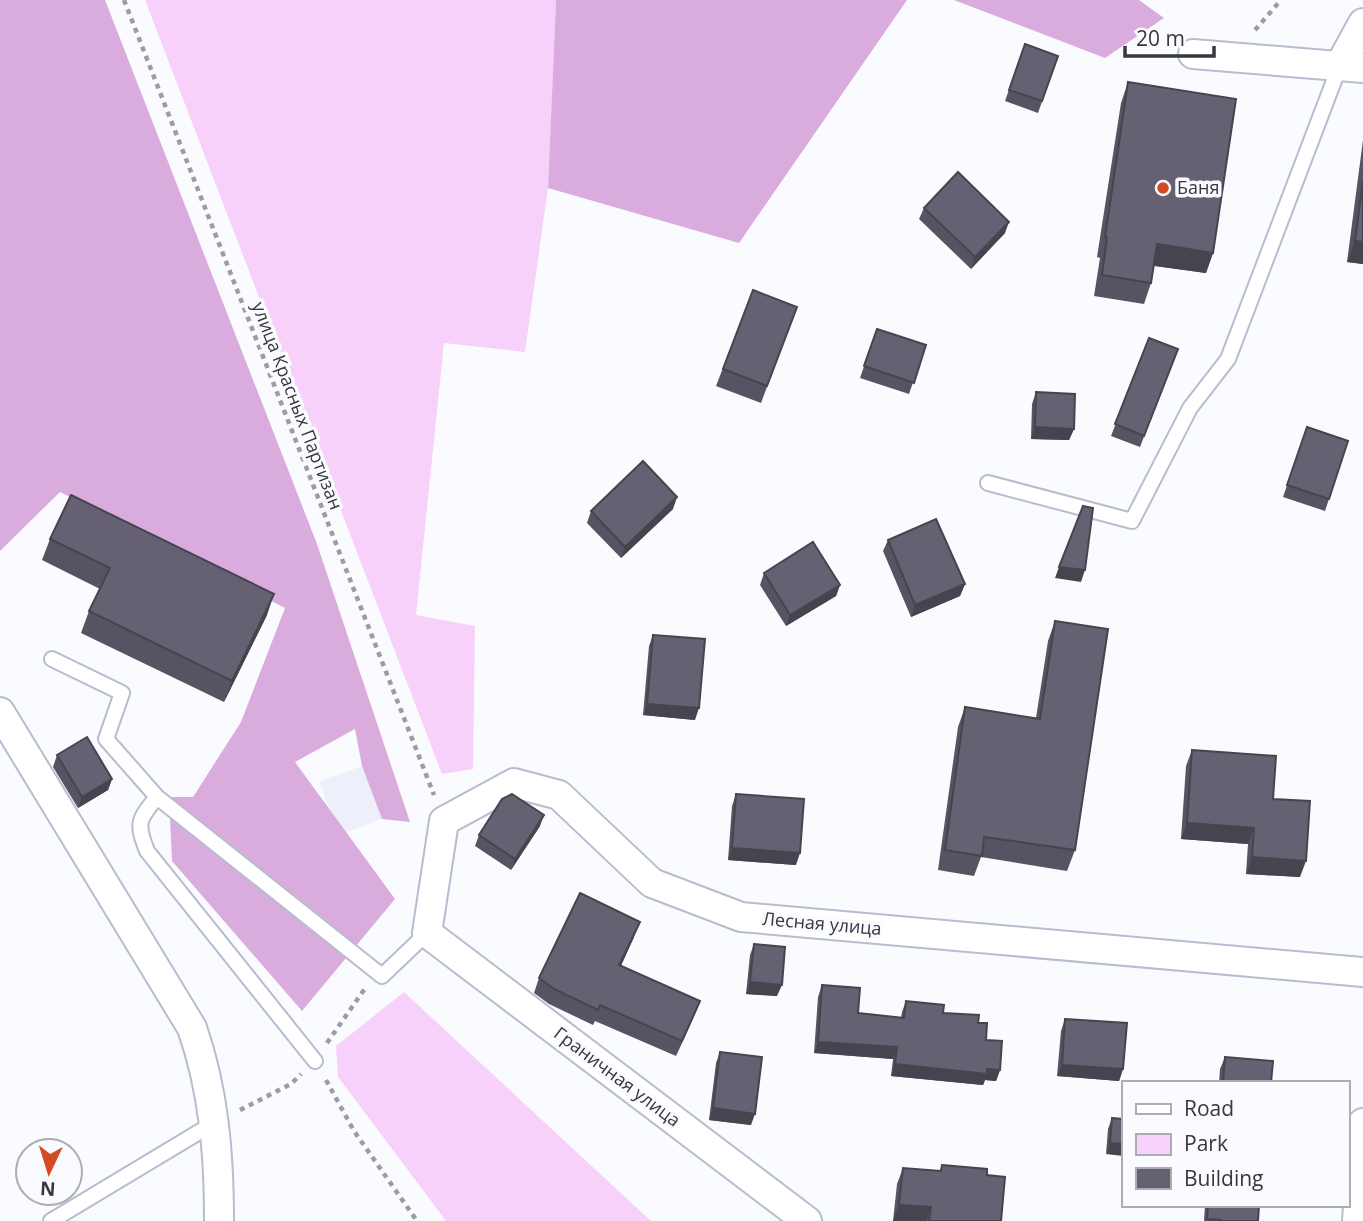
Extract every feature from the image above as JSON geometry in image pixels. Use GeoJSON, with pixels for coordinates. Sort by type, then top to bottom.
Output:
{"type":"FeatureCollection","features":[{"type":"Feature","properties":{"kind":"street"},"geometry":{"type":"LineString","coordinates":[[1193,54],[1352,66],[1363,23]]}},
{"type":"Feature","properties":{"kind":"street"},"geometry":{"type":"LineString","coordinates":[[0,712],[192,1028],[208,1079],[219,1166],[219,1221]]}},
{"type":"Feature","properties":{"kind":"street","name":"Лесная улица"},"geometry":{"type":"LineString","coordinates":[[444,821],[514,783],[559,796],[652,883],[741,917],[1363,972]]}},
{"type":"Feature","properties":{"kind":"street"},"geometry":{"type":"LineString","coordinates":[[427,933],[444,821]]}},
{"type":"Feature","properties":{"kind":"street","name":"Граничная улица"},"geometry":{"type":"LineString","coordinates":[[427,933],[807,1221]]}},
{"type":"Feature","properties":{"kind":"street"},"geometry":{"type":"LineString","coordinates":[[1357,1221],[1363,1124]]}},
{"type":"Feature","properties":{"kind":"lane"},"geometry":{"type":"LineString","coordinates":[[988,483],[1132,521],[1190,408],[1228,359],[1352,66]]}},
{"type":"Feature","properties":{"kind":"lane"},"geometry":{"type":"LineString","coordinates":[[52,659],[122,693],[106,739],[157,797],[382,976],[427,933]]}},
{"type":"Feature","properties":{"kind":"lane"},"geometry":{"type":"LineString","coordinates":[[157,797],[144,813],[138,829],[147,851],[315,1061]]}},
{"type":"Feature","properties":{"kind":"lane"},"geometry":{"type":"LineString","coordinates":[[51,1221],[214,1123]]}},
{"type":"Feature","properties":{"kind":"path","name":"улица Красных Партизан"},"geometry":{"type":"LineString","coordinates":[[124,0],[444,821]]}},
{"type":"Feature","properties":{"kind":"path"},"geometry":{"type":"LineString","coordinates":[[315,1061],[354,1131],[417,1221]]}},
{"type":"Feature","properties":{"kind":"shaded area"},"geometry":{"type":"Polygon","coordinates":[[[0,0],[105,0],[317,544],[410,822],[382,819],[362,766],[355,729],[295,762],[395,899],[302,1011],[172,861],[169,797],[193,797],[241,722],[285,608],[60,492],[0,551],[0,0]]]}},
{"type":"Feature","properties":{"kind":"shaded area"},"geometry":{"type":"Polygon","coordinates":[[[556,0],[907,0],[739,243],[548,188],[556,0]]]}},
{"type":"Feature","properties":{"kind":"shaded area"},"geometry":{"type":"Polygon","coordinates":[[[954,0],[1139,0],[1164,18],[1105,58],[954,0]]]}},
{"type":"Feature","properties":{"kind":"shaded area"},"geometry":{"type":"Polygon","coordinates":[[[362,766],[382,819],[339,835],[319,782],[362,766]]]}},
{"type":"Feature","properties":{"kind":"green space"},"geometry":{"type":"Polygon","coordinates":[[[145,0],[556,0],[548,188],[525,352],[444,343],[416,615],[475,626],[473,769],[442,774],[145,0]]]}},
{"type":"Feature","properties":{"kind":"green space"},"geometry":{"type":"Polygon","coordinates":[[[404,992],[651,1221],[446,1221],[338,1077],[336,1046],[404,992]]]}},
{"type":"Feature","properties":{"kind":"building"},"geometry":{"type":"Polygon","coordinates":[[[1025,44],[1058,56],[1042,101],[1009,90],[1025,44]]]}},
{"type":"Feature","properties":{"kind":"building","name":"Баня"},"geometry":{"type":"Polygon","coordinates":[[[1128,82],[1236,99],[1213,253],[1157,244],[1151,283],[1102,275],[1105,237],[1128,82]]]}},
{"type":"Feature","properties":{"kind":"building"},"geometry":{"type":"Polygon","coordinates":[[[958,172],[1009,222],[975,257],[924,208],[958,172]]]}},
{"type":"Feature","properties":{"kind":"building"},"geometry":{"type":"Polygon","coordinates":[[[1363,180],[1363,242],[1355,241],[1363,180]]]}},
{"type":"Feature","properties":{"kind":"building"},"geometry":{"type":"Polygon","coordinates":[[[753,290],[797,307],[767,386],[723,369],[753,290]]]}},
{"type":"Feature","properties":{"kind":"building"},"geometry":{"type":"Polygon","coordinates":[[[877,329],[926,345],[914,383],[864,366],[877,329]]]}},
{"type":"Feature","properties":{"kind":"building"},"geometry":{"type":"Polygon","coordinates":[[[1149,338],[1178,349],[1144,436],[1115,424],[1149,338]]]}},
{"type":"Feature","properties":{"kind":"building"},"geometry":{"type":"Polygon","coordinates":[[[1036,392],[1075,394],[1074,429],[1035,427],[1036,392]]]}},
{"type":"Feature","properties":{"kind":"building"},"geometry":{"type":"Polygon","coordinates":[[[1307,427],[1348,441],[1329,499],[1287,485],[1307,427]]]}},
{"type":"Feature","properties":{"kind":"building"},"geometry":{"type":"Polygon","coordinates":[[[643,461],[677,497],[625,547],[591,511],[643,461]]]}},
{"type":"Feature","properties":{"kind":"building"},"geometry":{"type":"Polygon","coordinates":[[[71,495],[274,594],[232,681],[89,611],[110,568],[50,539],[71,495]]]}},
{"type":"Feature","properties":{"kind":"building"},"geometry":{"type":"Polygon","coordinates":[[[1083,506],[1093,508],[1085,570],[1059,567],[1083,506]]]}},
{"type":"Feature","properties":{"kind":"building"},"geometry":{"type":"Polygon","coordinates":[[[936,519],[965,584],[915,605],[888,540],[936,519]]]}},
{"type":"Feature","properties":{"kind":"building"},"geometry":{"type":"Polygon","coordinates":[[[813,542],[840,585],[790,615],[764,573],[813,542]]]}},
{"type":"Feature","properties":{"kind":"building"},"geometry":{"type":"Polygon","coordinates":[[[1055,621],[1108,629],[1075,850],[984,837],[982,856],[945,850],[965,707],[1040,719],[1055,621]]]}},
{"type":"Feature","properties":{"kind":"building"},"geometry":{"type":"Polygon","coordinates":[[[653,635],[705,639],[699,708],[647,704],[653,635]]]}},
{"type":"Feature","properties":{"kind":"building"},"geometry":{"type":"Polygon","coordinates":[[[87,737],[112,779],[82,797],[57,755],[87,737]]]}},
{"type":"Feature","properties":{"kind":"building"},"geometry":{"type":"Polygon","coordinates":[[[1192,750],[1276,756],[1273,799],[1310,801],[1306,861],[1252,857],[1254,828],[1187,823],[1192,750]]]}},
{"type":"Feature","properties":{"kind":"building"},"geometry":{"type":"Polygon","coordinates":[[[512,794],[544,815],[515,859],[479,835],[502,799],[512,794]]]}},
{"type":"Feature","properties":{"kind":"building"},"geometry":{"type":"Polygon","coordinates":[[[736,794],[804,799],[800,853],[732,848],[736,794]]]}},
{"type":"Feature","properties":{"kind":"building"},"geometry":{"type":"Polygon","coordinates":[[[580,893],[640,922],[619,965],[700,1001],[682,1041],[600,1005],[598,1010],[554,989],[539,978],[580,893]]]}},
{"type":"Feature","properties":{"kind":"building"},"geometry":{"type":"Polygon","coordinates":[[[754,944],[785,947],[782,985],[750,982],[754,944]]]}},
{"type":"Feature","properties":{"kind":"building"},"geometry":{"type":"Polygon","coordinates":[[[822,985],[860,988],[858,1013],[904,1018],[906,1001],[944,1005],[943,1013],[979,1015],[978,1023],[987,1023],[986,1040],[1002,1041],[1000,1070],[987,1069],[987,1074],[895,1064],[897,1047],[818,1042],[822,985]]]}},
{"type":"Feature","properties":{"kind":"building"},"geometry":{"type":"Polygon","coordinates":[[[1065,1019],[1127,1023],[1123,1069],[1062,1065],[1065,1019]]]}},
{"type":"Feature","properties":{"kind":"building"},"geometry":{"type":"Polygon","coordinates":[[[720,1052],[762,1057],[755,1114],[713,1108],[720,1052]]]}},
{"type":"Feature","properties":{"kind":"building"},"geometry":{"type":"Polygon","coordinates":[[[1225,1057],[1273,1061],[1271,1081],[1223,1081],[1225,1057]]]}},
{"type":"Feature","properties":{"kind":"building"},"geometry":{"type":"Polygon","coordinates":[[[1112,1118],[1122,1119],[1122,1144],[1110,1143],[1112,1118]]]}},
{"type":"Feature","properties":{"kind":"building"},"geometry":{"type":"Polygon","coordinates":[[[942,1165],[987,1169],[987,1175],[1005,1177],[1001,1221],[929,1221],[931,1207],[899,1205],[903,1168],[941,1171],[942,1165]]]}},
{"type":"Feature","properties":{"kind":"building"},"geometry":{"type":"Polygon","coordinates":[[[1208,1207],[1259,1207],[1258,1221],[1207,1219],[1208,1207]]]}},
{"type":"Feature","properties":{"kind":"place","name":"Баня"},"geometry":{"type":"Point","coordinates":[1163,188]}}]}
